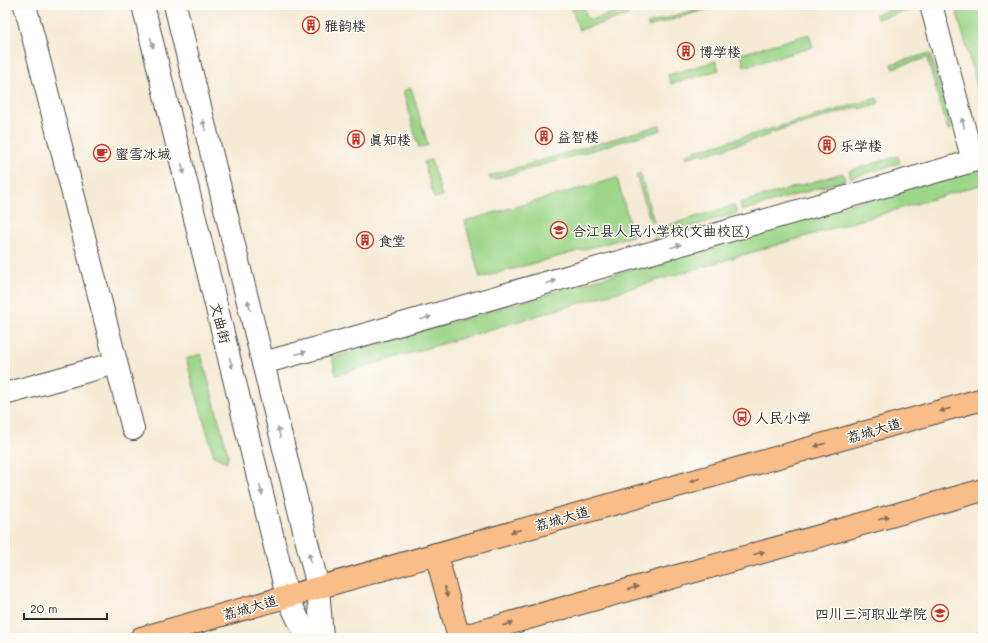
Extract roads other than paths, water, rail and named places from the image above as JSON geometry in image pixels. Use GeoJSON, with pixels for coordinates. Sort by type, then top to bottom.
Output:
{"type":"FeatureCollection","features":[{"type":"Feature","properties":{"kind":"main road","name":"荔城大道"},"geometry":{"type":"LineString","coordinates":[[141,638],[166,635],[287,596],[983,399]]}},
{"type":"Feature","properties":{"kind":"main road"},"geometry":{"type":"LineString","coordinates":[[436,554],[458,638],[983,490]]}},
{"type":"Feature","properties":{"kind":"street"},"geometry":{"type":"LineString","coordinates":[[25,5],[133,429]]}},
{"type":"Feature","properties":{"kind":"street","name":"文曲街"},"geometry":{"type":"LineString","coordinates":[[143,5],[287,596],[307,638]]}},
{"type":"Feature","properties":{"kind":"street"},"geometry":{"type":"LineString","coordinates":[[175,5],[318,588],[322,638]]}},
{"type":"Feature","properties":{"kind":"street"},"geometry":{"type":"LineString","coordinates":[[263,363],[973,161],[931,5]]}},
{"type":"Feature","properties":{"kind":"street"},"geometry":{"type":"LineString","coordinates":[[5,394],[116,363]]}},
{"type":"Feature","properties":{"kind":"place","name":"雅韵楼"},"geometry":{"type":"Point","coordinates":[311,25]}},
{"type":"Feature","properties":{"kind":"place","name":"博学楼"},"geometry":{"type":"Point","coordinates":[686,51]}},
{"type":"Feature","properties":{"kind":"place","name":"益智楼"},"geometry":{"type":"Point","coordinates":[544,136]}},
{"type":"Feature","properties":{"kind":"place","name":"真知楼"},"geometry":{"type":"Point","coordinates":[356,139]}},
{"type":"Feature","properties":{"kind":"place","name":"乐学楼"},"geometry":{"type":"Point","coordinates":[827,145]}},
{"type":"Feature","properties":{"kind":"place","name":"蜜雪冰城"},"geometry":{"type":"Point","coordinates":[102,153]}},
{"type":"Feature","properties":{"kind":"place","name":"合江县人民小学校(文曲校区)"},"geometry":{"type":"Point","coordinates":[559,230]}},
{"type":"Feature","properties":{"kind":"place","name":"食堂"},"geometry":{"type":"Point","coordinates":[365,240]}},
{"type":"Feature","properties":{"kind":"place","name":"人民小学"},"geometry":{"type":"Point","coordinates":[742,417]}},
{"type":"Feature","properties":{"kind":"place","name":"四川三河职业学院"},"geometry":{"type":"Point","coordinates":[940,613]}}]}
